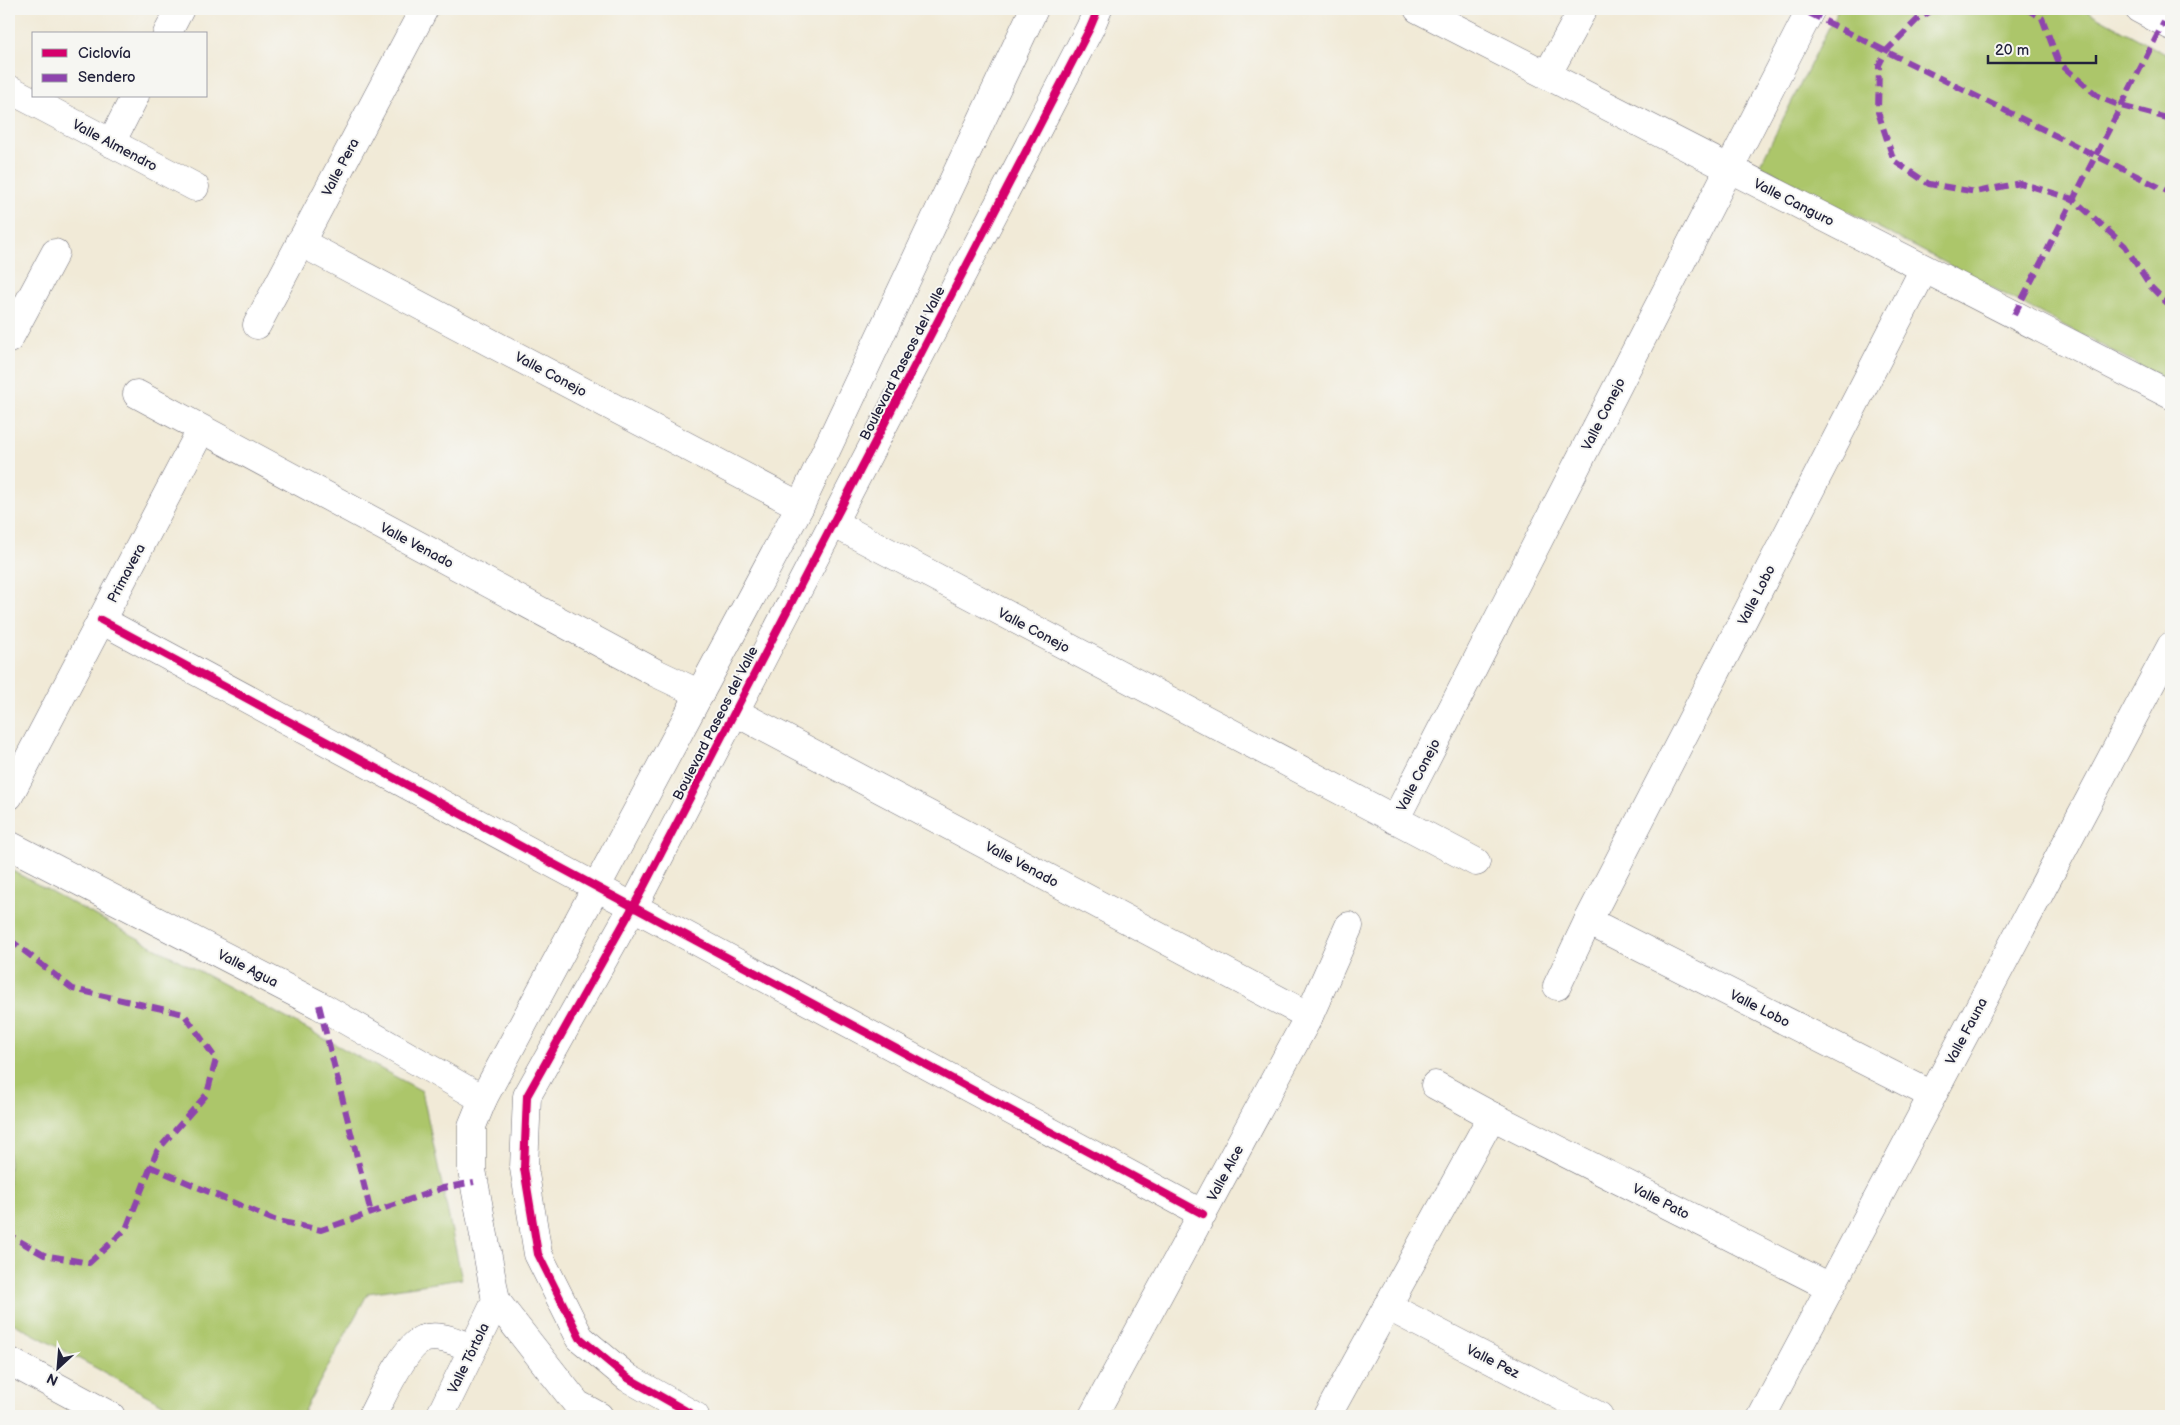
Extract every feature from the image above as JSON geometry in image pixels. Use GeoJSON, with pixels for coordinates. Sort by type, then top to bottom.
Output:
{"type":"FeatureCollection","features":[{"type":"Feature","properties":{"kind":"street"},"geometry":{"type":"LineString","coordinates":[[168,32],[180,9]]}},
{"type":"Feature","properties":{"kind":"street","name":"Valle Pera"},"geometry":{"type":"LineString","coordinates":[[257,325],[424,9]]}},
{"type":"Feature","properties":{"kind":"street","name":"Boulevard Paseos del Valle"},"geometry":{"type":"LineString","coordinates":[[599,1416],[577,1404],[496,1300],[472,1170],[472,1126],[483,1099],[800,506],[1034,9]]}},
{"type":"Feature","properties":{"kind":"street","name":"Boulevard Paseos del Valle"},"geometry":{"type":"LineString","coordinates":[[695,1416],[628,1378],[580,1338],[538,1254],[524,1168],[527,1096],[633,906],[735,712],[1090,28],[1098,9]]}},
{"type":"Feature","properties":{"kind":"street","name":"Valle Canguro"},"geometry":{"type":"LineString","coordinates":[[1418,9],[2171,395]]}},
{"type":"Feature","properties":{"kind":"street"},"geometry":{"type":"LineString","coordinates":[[1547,75],[1583,9]]}},
{"type":"Feature","properties":{"kind":"street","name":"Valle Conejo"},"geometry":{"type":"LineString","coordinates":[[1395,820],[1811,9]]}},
{"type":"Feature","properties":{"kind":"street"},"geometry":{"type":"LineString","coordinates":[[2139,9],[2171,26]]}},
{"type":"Feature","properties":{"kind":"street","name":"Valle Almendro"},"geometry":{"type":"LineString","coordinates":[[9,89],[194,187]]}},
{"type":"Feature","properties":{"kind":"street"},"geometry":{"type":"LineString","coordinates":[[111,142],[134,98]]}},
{"type":"Feature","properties":{"kind":"street","name":"Valle Conejo"},"geometry":{"type":"LineString","coordinates":[[300,242],[800,506]]}},
{"type":"Feature","properties":{"kind":"street"},"geometry":{"type":"LineString","coordinates":[[10,332],[55,253]]}},
{"type":"Feature","properties":{"kind":"street","name":"Valle Lobo"},"geometry":{"type":"LineString","coordinates":[[1557,986],[1588,921],[1924,269]]}},
{"type":"Feature","properties":{"kind":"street","name":"Valle Venado"},"geometry":{"type":"LineString","coordinates":[[137,394],[201,430],[700,694]]}},
{"type":"Feature","properties":{"kind":"street","name":"Primavera"},"geometry":{"type":"LineString","coordinates":[[9,796],[201,430]]}},
{"type":"Feature","properties":{"kind":"street","name":"Valle Conejo"},"geometry":{"type":"LineString","coordinates":[[833,523],[1476,862]]}},
{"type":"Feature","properties":{"kind":"street"},"geometry":{"type":"LineString","coordinates":[[101,620],[1204,1214]]}},
{"type":"Feature","properties":{"kind":"street","name":"Valle Fauna"},"geometry":{"type":"LineString","coordinates":[[1762,1416],[2171,646]]}},
{"type":"Feature","properties":{"kind":"street","name":"Valle Venado"},"geometry":{"type":"LineString","coordinates":[[735,712],[1309,1016]]}},
{"type":"Feature","properties":{"kind":"street","name":"Valle Agua"},"geometry":{"type":"LineString","coordinates":[[9,845],[319,1005],[483,1099]]}},
{"type":"Feature","properties":{"kind":"street","name":"Valle Lobo"},"geometry":{"type":"LineString","coordinates":[[1588,921],[1932,1095]]}},
{"type":"Feature","properties":{"kind":"street","name":"Valle Alce"},"geometry":{"type":"LineString","coordinates":[[1093,1416],[1204,1214],[1309,1016],[1349,926]]}},
{"type":"Feature","properties":{"kind":"street","name":"Valle Pato"},"geometry":{"type":"LineString","coordinates":[[1435,1084],[1492,1116],[1830,1287]]}},
{"type":"Feature","properties":{"kind":"street"},"geometry":{"type":"LineString","coordinates":[[1327,1416],[1492,1116]]}},
{"type":"Feature","properties":{"kind":"street","name":"Valle Tórtola"},"geometry":{"type":"LineString","coordinates":[[440,1416],[496,1300]]}},
{"type":"Feature","properties":{"kind":"street","name":"Valle Pez"},"geometry":{"type":"LineString","coordinates":[[1387,1306],[1599,1416]]}},
{"type":"Feature","properties":{"kind":"street"},"geometry":{"type":"LineString","coordinates":[[372,1416],[406,1353],[424,1339],[445,1338],[473,1348]]}},
{"type":"Feature","properties":{"kind":"street"},"geometry":{"type":"LineString","coordinates":[[9,1361],[111,1416]]}},
{"type":"Feature","properties":{"kind":"green space"},"geometry":{"type":"Polygon","coordinates":[[[1838,9],[2083,9],[2171,57],[2171,382],[1760,165],[1838,9]]]}},
{"type":"Feature","properties":{"kind":"green space"},"geometry":{"type":"Polygon","coordinates":[[[9,869],[422,1091],[462,1279],[368,1293],[301,1416],[185,1416],[9,1321],[9,869]]]}},
{"type":"Feature","properties":{"kind":"marked path"},"geometry":{"type":"LineString","coordinates":[[1934,9],[1918,19],[1886,51],[1879,65],[1878,112],[1894,161],[1929,184],[1976,192],[2020,183],[2073,199],[2125,246],[2151,287],[2171,307]]}},
{"type":"Feature","properties":{"kind":"marked path"},"geometry":{"type":"LineString","coordinates":[[2026,9],[2042,18],[2059,63],[2099,97],[2121,106],[2171,119]]}},
{"type":"Feature","properties":{"kind":"marked path"},"geometry":{"type":"LineString","coordinates":[[1809,13],[2171,193]]}},
{"type":"Feature","properties":{"kind":"marked path"},"geometry":{"type":"LineString","coordinates":[[2014,315],[2164,22]]}},
{"type":"Feature","properties":{"kind":"marked path"},"geometry":{"type":"LineString","coordinates":[[9,939],[73,989],[184,1014],[216,1059],[207,1094],[157,1151],[126,1229],[89,1263],[44,1255],[9,1235]]}},
{"type":"Feature","properties":{"kind":"marked path"},"geometry":{"type":"LineString","coordinates":[[319,1005],[371,1213]]}},
{"type":"Feature","properties":{"kind":"marked path"},"geometry":{"type":"LineString","coordinates":[[149,1166],[274,1220],[321,1230],[443,1188],[474,1182]]}},
{"type":"Feature","properties":{"kind":"cycle path"},"geometry":{"type":"LineString","coordinates":[[695,1416],[628,1378],[580,1338],[538,1254],[524,1168],[527,1096],[639,896],[1090,28],[1098,9]]}},
{"type":"Feature","properties":{"kind":"cycle path"},"geometry":{"type":"LineString","coordinates":[[101,620],[1203,1214]]}}]}
